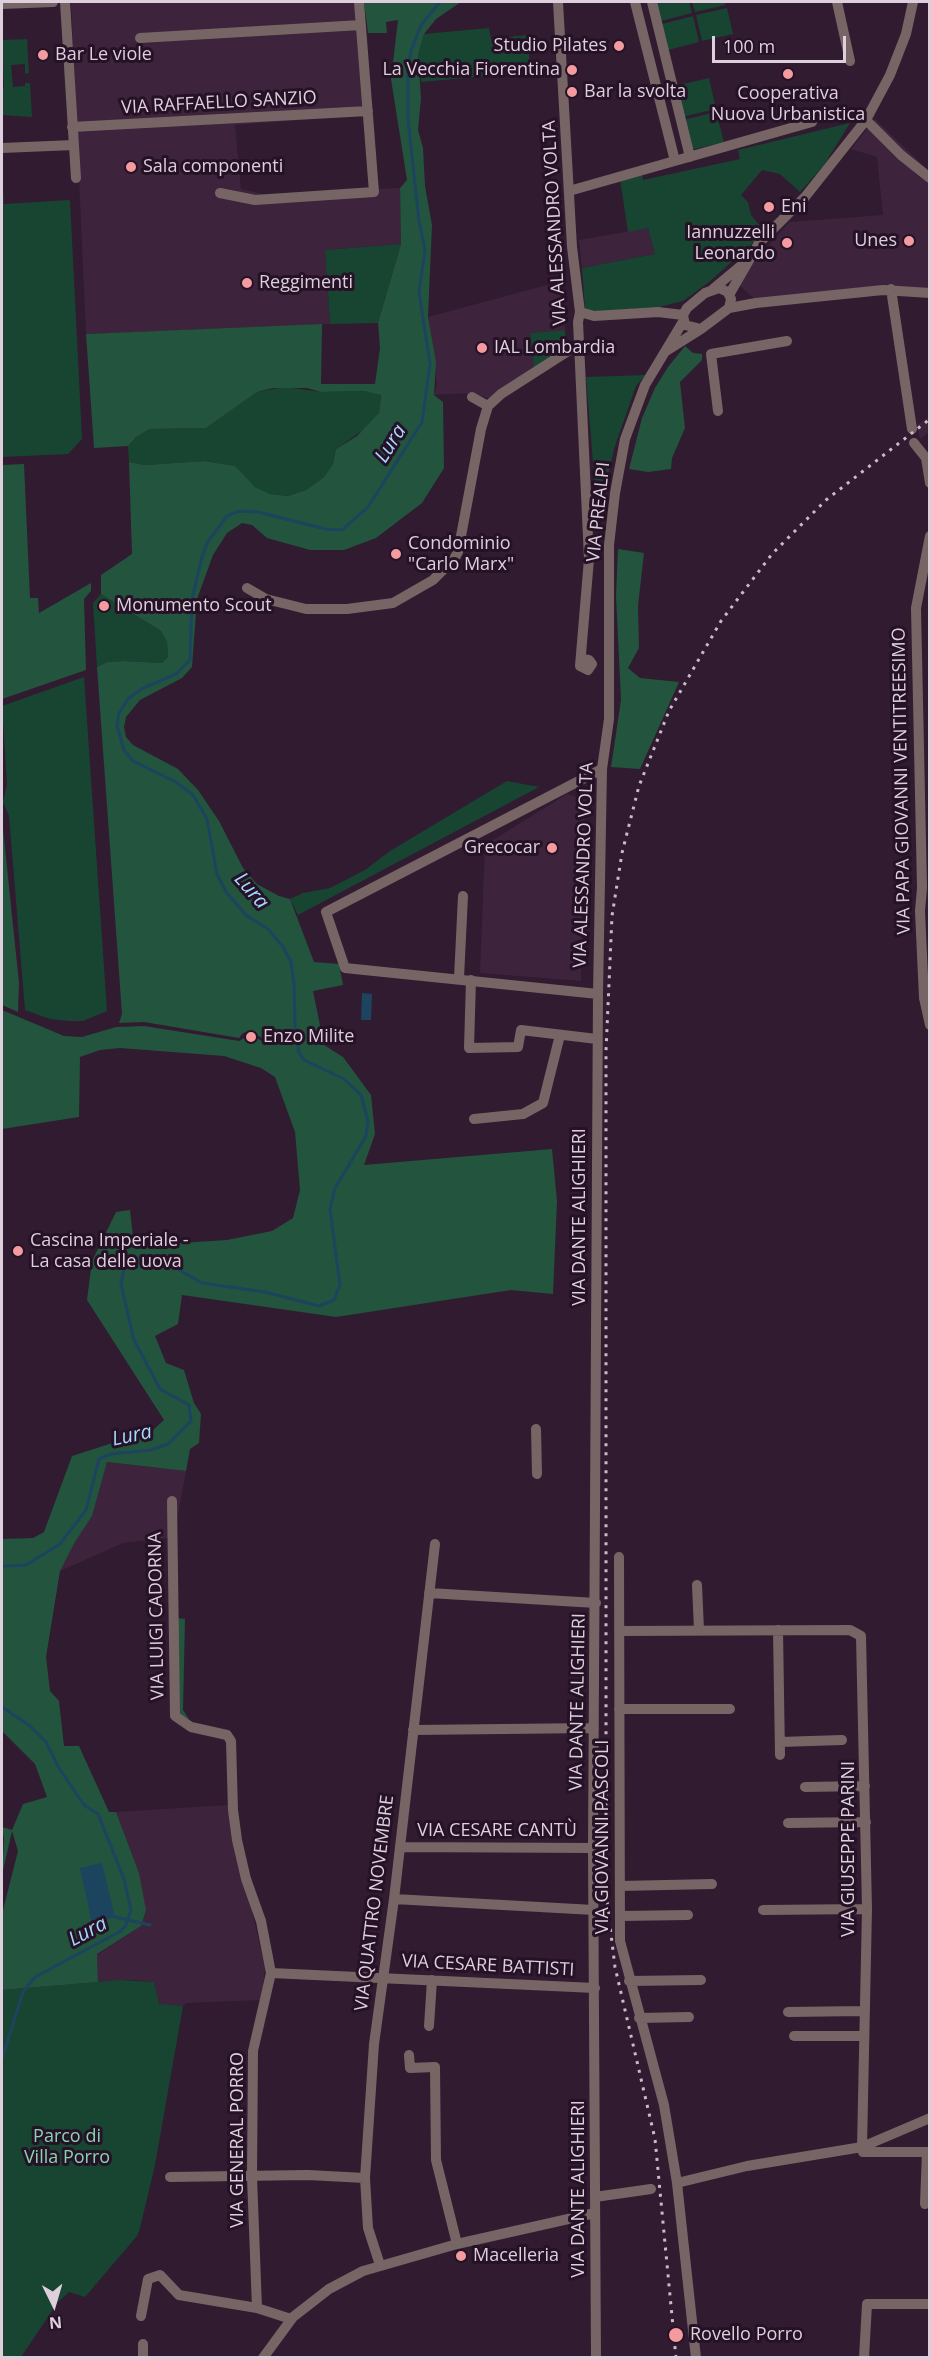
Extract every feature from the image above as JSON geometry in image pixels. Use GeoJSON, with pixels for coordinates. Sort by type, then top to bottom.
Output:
{"type":"FeatureCollection","features":[{"type":"Feature","properties":{"kind":"street"},"geometry":{"type":"LineString","coordinates":[[2,4],[53,2]]}},
{"type":"Feature","properties":{"kind":"street"},"geometry":{"type":"LineString","coordinates":[[65,2],[76,178]]}},
{"type":"Feature","properties":{"kind":"street"},"geometry":{"type":"LineString","coordinates":[[220,193],[255,200],[374,192],[359,2]]}},
{"type":"Feature","properties":{"kind":"street","name":"VIA ALESSANDRO VOLTA"},"geometry":{"type":"LineString","coordinates":[[558,2],[577,304],[580,312],[578,322],[589,559],[582,659]]}},
{"type":"Feature","properties":{"kind":"street"},"geometry":{"type":"LineString","coordinates":[[635,2],[675,161]]}},
{"type":"Feature","properties":{"kind":"street"},"geometry":{"type":"LineString","coordinates":[[652,2],[690,157]]}},
{"type":"Feature","properties":{"kind":"street"},"geometry":{"type":"LineString","coordinates":[[837,2],[850,61]]}},
{"type":"Feature","properties":{"kind":"street"},"geometry":{"type":"LineString","coordinates":[[729,301],[759,243],[805,196],[866,120],[894,65],[906,34],[913,2]]}},
{"type":"Feature","properties":{"kind":"street"},"geometry":{"type":"LineString","coordinates":[[140,38],[361,25]]}},
{"type":"Feature","properties":{"kind":"street","name":"VIA RAFFAELLO SANZIO"},"geometry":{"type":"LineString","coordinates":[[72,127],[368,111]]}},
{"type":"Feature","properties":{"kind":"street"},"geometry":{"type":"LineString","coordinates":[[866,120],[901,155],[930,178]]}},
{"type":"Feature","properties":{"kind":"street"},"geometry":{"type":"LineString","coordinates":[[569,191],[812,122]]}},
{"type":"Feature","properties":{"kind":"street"},"geometry":{"type":"LineString","coordinates":[[2,148],[74,145]]}},
{"type":"Feature","properties":{"kind":"street"},"geometry":{"type":"LineString","coordinates":[[580,312],[594,316],[658,312],[692,303],[713,289],[750,258]]}},
{"type":"Feature","properties":{"kind":"street"},"geometry":{"type":"LineString","coordinates":[[713,289],[724,289],[729,301]]}},
{"type":"Feature","properties":{"kind":"street"},"geometry":{"type":"LineString","coordinates":[[729,301],[756,303],[891,289],[930,293]]}},
{"type":"Feature","properties":{"kind":"street"},"geometry":{"type":"LineString","coordinates":[[891,289],[912,429]]}},
{"type":"Feature","properties":{"kind":"street","name":"VIA PREALPI"},"geometry":{"type":"LineString","coordinates":[[663,353],[701,329],[729,301]]}},
{"type":"Feature","properties":{"kind":"street","name":"VIA PREALPI"},"geometry":{"type":"LineString","coordinates":[[610,683],[608,611],[615,492],[625,440],[645,385],[692,303]]}},
{"type":"Feature","properties":{"kind":"street"},"geometry":{"type":"LineString","coordinates":[[658,312],[683,317],[691,328],[701,329]]}},
{"type":"Feature","properties":{"kind":"street"},"geometry":{"type":"LineString","coordinates":[[718,411],[711,354],[787,341]]}},
{"type":"Feature","properties":{"kind":"street"},"geometry":{"type":"LineString","coordinates":[[247,588],[266,599],[306,609],[347,609],[393,603],[433,580],[454,560],[458,552],[481,429],[489,406],[501,394],[579,344]]}},
{"type":"Feature","properties":{"kind":"street"},"geometry":{"type":"LineString","coordinates":[[472,397],[489,406]]}},
{"type":"Feature","properties":{"kind":"street"},"geometry":{"type":"LineString","coordinates":[[921,448],[926,458],[930,483]]}},
{"type":"Feature","properties":{"kind":"street","name":"VIA PAPA GIOVANNI VENTITREESIMO"},"geometry":{"type":"LineString","coordinates":[[930,536],[916,608],[922,888],[920,911],[924,998],[930,1025]]}},
{"type":"Feature","properties":{"kind":"street","name":"VIA ALESSANDRO VOLTA"},"geometry":{"type":"LineString","coordinates":[[597,1043],[602,769],[609,719],[610,683]]}},
{"type":"Feature","properties":{"kind":"street"},"geometry":{"type":"LineString","coordinates":[[598,994],[387,970],[345,968],[326,912],[602,769]]}},
{"type":"Feature","properties":{"kind":"street"},"geometry":{"type":"LineString","coordinates":[[459,978],[463,896]]}},
{"type":"Feature","properties":{"kind":"street"},"geometry":{"type":"LineString","coordinates":[[471,980],[469,1048],[518,1047],[521,1030],[597,1043]]}},
{"type":"Feature","properties":{"kind":"street"},"geometry":{"type":"LineString","coordinates":[[474,1119],[523,1114],[543,1103],[560,1035]]}},
{"type":"Feature","properties":{"kind":"street","name":"VIA DANTE ALIGHIERI"},"geometry":{"type":"LineString","coordinates":[[596,2358],[593,1848],[597,1043]]}},
{"type":"Feature","properties":{"kind":"street"},"geometry":{"type":"LineString","coordinates":[[536,1429],[537,1474]]}},
{"type":"Feature","properties":{"kind":"street","name":"VIA LUIGI CADORNA"},"geometry":{"type":"LineString","coordinates":[[172,1501],[174,1716],[191,1728],[227,1736],[231,1741],[232,1810],[237,1840],[246,1878],[261,1921],[271,1973]]}},
{"type":"Feature","properties":{"kind":"street","name":"VIA QUATTRO NOVEMBRE"},"geometry":{"type":"LineString","coordinates":[[380,2265],[368,2228],[365,2178],[377,2010],[384,1978],[394,1899],[435,1544]]}},
{"type":"Feature","properties":{"kind":"street","name":"VIA GIOVANNI PASCOLI"},"geometry":{"type":"LineString","coordinates":[[619,1557],[620,1941],[664,2105],[677,2183],[696,2358]]}},
{"type":"Feature","properties":{"kind":"street"},"geometry":{"type":"LineString","coordinates":[[697,1585],[699,1630]]}},
{"type":"Feature","properties":{"kind":"street"},"geometry":{"type":"LineString","coordinates":[[429,1593],[596,1603]]}},
{"type":"Feature","properties":{"kind":"street"},"geometry":{"type":"LineString","coordinates":[[778,1630],[780,1755]]}},
{"type":"Feature","properties":{"kind":"street","name":"VIA GIUSEPPE PARINI"},"geometry":{"type":"LineString","coordinates":[[618,1631],[850,1630],[861,1636],[867,1909],[863,2011],[862,2147]]}},
{"type":"Feature","properties":{"kind":"street"},"geometry":{"type":"LineString","coordinates":[[619,1709],[730,1709]]}},
{"type":"Feature","properties":{"kind":"street"},"geometry":{"type":"LineString","coordinates":[[413,1730],[594,1728]]}},
{"type":"Feature","properties":{"kind":"street"},"geometry":{"type":"LineString","coordinates":[[780,1742],[842,1740]]}},
{"type":"Feature","properties":{"kind":"street"},"geometry":{"type":"LineString","coordinates":[[805,1787],[865,1786]]}},
{"type":"Feature","properties":{"kind":"street"},"geometry":{"type":"LineString","coordinates":[[788,1822],[866,1822]]}},
{"type":"Feature","properties":{"kind":"street","name":"VIA CESARE CANTÙ"},"geometry":{"type":"LineString","coordinates":[[400,1846],[593,1848]]}},
{"type":"Feature","properties":{"kind":"street"},"geometry":{"type":"LineString","coordinates":[[620,1886],[712,1884]]}},
{"type":"Feature","properties":{"kind":"street"},"geometry":{"type":"LineString","coordinates":[[394,1899],[594,1910]]}},
{"type":"Feature","properties":{"kind":"street"},"geometry":{"type":"LineString","coordinates":[[763,1910],[867,1909]]}},
{"type":"Feature","properties":{"kind":"street"},"geometry":{"type":"LineString","coordinates":[[620,1916],[688,1915]]}},
{"type":"Feature","properties":{"kind":"street","name":"VIA CESARE BATTISTI"},"geometry":{"type":"LineString","coordinates":[[271,1973],[595,1988]]}},
{"type":"Feature","properties":{"kind":"street","name":"VIA GENERAL PORRO"},"geometry":{"type":"LineString","coordinates":[[257,2308],[252,2177],[253,2051],[271,1973]]}},
{"type":"Feature","properties":{"kind":"street"},"geometry":{"type":"LineString","coordinates":[[429,2026],[432,1980]]}},
{"type":"Feature","properties":{"kind":"street"},"geometry":{"type":"LineString","coordinates":[[629,1981],[701,1980]]}},
{"type":"Feature","properties":{"kind":"street"},"geometry":{"type":"LineString","coordinates":[[788,2012],[863,2011]]}},
{"type":"Feature","properties":{"kind":"street"},"geometry":{"type":"LineString","coordinates":[[639,2018],[689,2017]]}},
{"type":"Feature","properties":{"kind":"street"},"geometry":{"type":"LineString","coordinates":[[794,2036],[863,2036]]}},
{"type":"Feature","properties":{"kind":"street"},"geometry":{"type":"LineString","coordinates":[[410,2055],[410,2068],[435,2067],[436,2160],[458,2244]]}},
{"type":"Feature","properties":{"kind":"street"},"geometry":{"type":"LineString","coordinates":[[677,2183],[747,2166],[862,2147],[930,2118]]}},
{"type":"Feature","properties":{"kind":"street"},"geometry":{"type":"LineString","coordinates":[[862,2147],[863,2152],[928,2152],[925,2204]]}},
{"type":"Feature","properties":{"kind":"street"},"geometry":{"type":"LineString","coordinates":[[170,2177],[308,2175],[365,2178]]}},
{"type":"Feature","properties":{"kind":"street"},"geometry":{"type":"LineString","coordinates":[[595,2197],[651,2189]]}},
{"type":"Feature","properties":{"kind":"street"},"geometry":{"type":"LineString","coordinates":[[263,2358],[291,2319],[345,2278],[380,2265],[458,2244],[595,2213]]}},
{"type":"Feature","properties":{"kind":"street"},"geometry":{"type":"LineString","coordinates":[[141,2316],[148,2279],[154,2275],[160,2275],[179,2295],[257,2308],[291,2319]]}},
{"type":"Feature","properties":{"kind":"street"},"geometry":{"type":"LineString","coordinates":[[864,2358],[867,2304],[930,2304]]}},
{"type":"Feature","properties":{"kind":"street"},"geometry":{"type":"LineString","coordinates":[[143,2344],[143,2358]]}},
{"type":"Feature","properties":{"kind":"shaded area"},"geometry":{"type":"Polygon","coordinates":[[[71,2],[362,2],[371,115],[235,125],[241,189],[262,194],[400,188],[401,244],[325,250],[330,324],[86,334],[71,2]]]}},
{"type":"Feature","properties":{"kind":"shaded area"},"geometry":{"type":"Polygon","coordinates":[[[875,119],[929,171],[929,289],[756,300],[739,285],[749,268],[789,222],[883,215],[877,157],[851,149],[875,119]]]}},
{"type":"Feature","properties":{"kind":"shaded area"},"geometry":{"type":"Polygon","coordinates":[[[648,228],[655,254],[582,268],[579,240],[648,228]]]}},
{"type":"Feature","properties":{"kind":"shaded area","name":"IAL Lombardia"},"geometry":{"type":"Polygon","coordinates":[[[562,281],[565,330],[530,333],[534,369],[492,399],[472,393],[434,395],[437,384],[428,317],[562,281]]]}},
{"type":"Feature","properties":{"kind":"shaded area"},"geometry":{"type":"Polygon","coordinates":[[[929,417],[929,432],[920,439],[917,425],[929,417]]]}},
{"type":"Feature","properties":{"kind":"shaded area"},"geometry":{"type":"Polygon","coordinates":[[[567,794],[585,800],[581,981],[480,973],[485,845],[567,794]]]}},
{"type":"Feature","properties":{"kind":"shaded area"},"geometry":{"type":"Polygon","coordinates":[[[107,1462],[186,1471],[177,1521],[177,1537],[123,1543],[60,1571],[92,1516],[107,1462]]]}},
{"type":"Feature","properties":{"kind":"shaded area"},"geometry":{"type":"Polygon","coordinates":[[[228,1805],[265,1968],[262,2000],[186,2003],[183,2006],[159,2005],[154,1982],[133,1980],[98,1982],[97,1955],[141,1926],[139,1873],[116,1812],[228,1805]]]}},
{"type":"Feature","properties":{"kind":"green space"},"geometry":{"type":"Polygon","coordinates":[[[364,2],[461,2],[436,19],[424,34],[418,56],[421,98],[418,130],[423,148],[425,186],[432,225],[428,317],[436,362],[434,395],[443,402],[444,468],[422,503],[376,538],[344,550],[310,550],[267,538],[252,525],[242,523],[227,533],[213,555],[197,599],[192,667],[182,678],[140,700],[126,717],[124,727],[126,737],[133,745],[178,769],[198,790],[219,821],[243,868],[257,884],[279,896],[290,899],[314,962],[339,964],[343,985],[313,991],[324,1045],[343,1057],[371,1095],[375,1134],[364,1165],[552,1149],[557,1201],[553,1294],[511,1290],[336,1317],[182,1295],[178,1324],[155,1336],[166,1363],[184,1370],[194,1403],[201,1414],[199,1443],[190,1449],[186,1471],[107,1462],[92,1516],[60,1571],[46,1657],[50,1691],[59,1701],[64,1746],[79,1746],[109,1812],[116,1812],[139,1873],[146,1910],[141,1926],[97,1954],[98,1982],[2,1990],[2,1914],[18,1851],[12,1831],[2,1875],[4,1839],[2,1827],[12,1830],[23,1804],[47,1797],[35,1764],[2,1731],[2,1539],[33,1538],[44,1532],[72,1456],[153,1430],[164,1420],[87,1300],[92,1261],[116,1212],[130,1210],[134,1246],[227,1240],[272,1231],[293,1218],[300,1190],[295,1132],[275,1077],[261,1068],[224,1056],[120,1048],[100,1050],[80,1057],[79,1117],[2,1129],[2,1010],[64,1036],[82,1037],[116,1027],[144,1026],[239,1041],[251,1034],[266,1044],[272,1043],[276,1038],[273,1037],[268,1042],[251,1031],[243,1033],[239,1038],[144,1022],[119,1023],[122,1014],[97,667],[107,662],[162,663],[168,657],[167,642],[161,631],[101,594],[101,575],[132,554],[129,462],[145,465],[204,461],[235,466],[255,487],[270,494],[288,496],[306,490],[324,477],[333,464],[336,449],[357,436],[379,413],[381,395],[364,391],[321,392],[307,388],[273,388],[257,392],[206,428],[150,429],[136,437],[128,446],[94,448],[86,334],[322,324],[321,384],[375,384],[380,348],[378,323],[401,244],[400,188],[407,180],[391,79],[398,20],[386,22],[387,33],[368,33],[364,2]]]}},
{"type":"Feature","properties":{"kind":"green space"},"geometry":{"type":"Polygon","coordinates":[[[656,2],[689,2],[692,13],[661,21],[656,2]]]}},
{"type":"Feature","properties":{"kind":"green space"},"geometry":{"type":"Polygon","coordinates":[[[692,2],[725,2],[725,5],[695,12],[692,2]]]}},
{"type":"Feature","properties":{"kind":"green space"},"geometry":{"type":"Polygon","coordinates":[[[727,8],[733,34],[702,41],[696,15],[727,8]]]}},
{"type":"Feature","properties":{"kind":"green space"},"geometry":{"type":"Polygon","coordinates":[[[693,16],[699,42],[668,50],[662,24],[693,16]]]}},
{"type":"Feature","properties":{"kind":"green space"},"geometry":{"type":"Polygon","coordinates":[[[489,28],[491,39],[528,35],[530,72],[421,82],[418,56],[424,34],[489,28]]]}},
{"type":"Feature","properties":{"kind":"green space"},"geometry":{"type":"Polygon","coordinates":[[[27,39],[29,73],[25,74],[25,64],[11,65],[13,87],[30,83],[32,117],[2,115],[2,88],[4,88],[2,40],[27,39]]]}},
{"type":"Feature","properties":{"kind":"green space"},"geometry":{"type":"Polygon","coordinates":[[[709,78],[716,109],[682,117],[675,86],[709,78]]]}},
{"type":"Feature","properties":{"kind":"green space"},"geometry":{"type":"Polygon","coordinates":[[[716,112],[724,142],[691,150],[683,120],[716,112]]]}},
{"type":"Feature","properties":{"kind":"green space"},"geometry":{"type":"Polygon","coordinates":[[[850,123],[824,165],[800,192],[780,174],[762,170],[741,195],[748,202],[751,215],[765,232],[709,282],[683,301],[659,307],[589,312],[585,309],[582,268],[655,254],[648,228],[628,232],[620,179],[642,173],[643,180],[740,159],[738,150],[850,123]]]}},
{"type":"Feature","properties":{"kind":"green space"},"geometry":{"type":"Polygon","coordinates":[[[2,173],[4,204],[70,200],[82,439],[68,454],[2,457],[2,173]]]}},
{"type":"Feature","properties":{"kind":"green space"},"geometry":{"type":"Polygon","coordinates":[[[401,244],[378,323],[330,324],[325,250],[401,244]]]}},
{"type":"Feature","properties":{"kind":"green space"},"geometry":{"type":"Polygon","coordinates":[[[565,330],[566,348],[534,369],[530,333],[565,330]]]}},
{"type":"Feature","properties":{"kind":"green space"},"geometry":{"type":"Polygon","coordinates":[[[685,346],[693,353],[702,354],[702,360],[680,382],[685,428],[672,458],[671,469],[648,472],[629,469],[642,418],[655,388],[685,346]]]}},
{"type":"Feature","properties":{"kind":"green space"},"geometry":{"type":"Polygon","coordinates":[[[646,375],[636,386],[614,449],[603,499],[596,499],[586,377],[646,375]]]}},
{"type":"Feature","properties":{"kind":"green space"},"geometry":{"type":"Polygon","coordinates":[[[285,387],[322,392],[364,391],[381,394],[379,413],[369,426],[336,449],[333,464],[324,477],[306,490],[288,496],[270,494],[254,487],[235,466],[204,461],[145,465],[129,462],[128,446],[136,437],[150,429],[206,428],[257,392],[285,387]]]}},
{"type":"Feature","properties":{"kind":"green space"},"geometry":{"type":"Polygon","coordinates":[[[24,464],[30,598],[38,598],[39,613],[91,583],[91,591],[84,599],[86,670],[2,699],[2,465],[24,464]]]}},
{"type":"Feature","properties":{"kind":"green space"},"geometry":{"type":"Polygon","coordinates":[[[618,549],[644,553],[638,606],[639,648],[628,668],[640,678],[679,682],[640,769],[611,767],[621,700],[616,596],[618,549]]]}},
{"type":"Feature","properties":{"kind":"green space"},"geometry":{"type":"Polygon","coordinates":[[[101,594],[161,631],[167,642],[168,657],[162,663],[107,662],[97,667],[93,603],[101,594]]]}},
{"type":"Feature","properties":{"kind":"green space"},"geometry":{"type":"Polygon","coordinates":[[[84,677],[107,1011],[83,1021],[68,1021],[50,1019],[25,1010],[9,816],[3,802],[7,785],[2,706],[84,677]]]}},
{"type":"Feature","properties":{"kind":"green space"},"geometry":{"type":"Polygon","coordinates":[[[507,781],[539,787],[298,915],[290,899],[303,893],[330,888],[365,870],[390,851],[507,781]]]}},
{"type":"Feature","properties":{"kind":"green space"},"geometry":{"type":"Polygon","coordinates":[[[2,819],[19,983],[18,1012],[2,1005],[2,819]]]}},
{"type":"Feature","properties":{"kind":"green space"},"geometry":{"type":"Polygon","coordinates":[[[177,1618],[185,1619],[183,1710],[189,1719],[181,1716],[178,1708],[177,1618]]]}},
{"type":"Feature","properties":{"kind":"green space","name":"Parco di Villa Porro"},"geometry":{"type":"Polygon","coordinates":[[[120,1980],[154,1982],[159,2004],[183,2006],[155,2165],[140,2228],[137,2236],[85,2297],[69,2292],[58,2302],[21,2357],[2,2357],[2,1990],[120,1980]]]}},
{"type":"Feature","properties":{"kind":"water"},"geometry":{"type":"Polygon","coordinates":[[[362,993],[372,994],[371,1020],[361,1020],[362,993]]]}},
{"type":"Feature","properties":{"kind":"water"},"geometry":{"type":"Polygon","coordinates":[[[102,1863],[115,1917],[92,1923],[80,1868],[102,1863]]]}},
{"type":"Feature","properties":{"kind":"waterway","name":"Lura"},"geometry":{"type":"LineString","coordinates":[[2,1566],[26,1565],[60,1544],[86,1510],[99,1459],[111,1454],[151,1450],[168,1444],[191,1421],[189,1405],[160,1389],[134,1340],[121,1284],[124,1269],[130,1262],[144,1255],[155,1256],[202,1283],[265,1292],[319,1306],[334,1300],[340,1285],[330,1209],[335,1188],[366,1136],[368,1121],[361,1095],[344,1079],[304,1060],[299,1053],[291,962],[283,947],[268,929],[247,916],[226,892],[217,874],[207,819],[193,795],[176,782],[133,761],[124,750],[117,726],[119,713],[128,699],[141,689],[176,674],[190,660],[192,599],[202,557],[207,543],[227,516],[239,511],[258,512],[325,529],[342,530],[368,507],[422,422],[430,364],[419,292],[425,250],[419,221],[408,119],[408,68],[411,51],[421,25],[440,2]]}},
{"type":"Feature","properties":{"kind":"waterway","name":"Lura"},"geometry":{"type":"LineString","coordinates":[[2,1707],[30,1726],[46,1742],[59,1768],[84,1805],[98,1814],[124,1879],[131,1910],[126,1925],[121,1931],[35,1977],[23,1992],[2,2059]]}},
{"type":"Feature","properties":{"kind":"waterway"},"geometry":{"type":"LineString","coordinates":[[115,1917],[150,1925]]}},
{"type":"Feature","properties":{"kind":"railway"},"geometry":{"type":"LineString","coordinates":[[676,2358],[655,2139],[615,1967],[606,1893],[606,1051],[612,916],[622,853],[639,786],[669,711],[721,621],[772,554],[826,500],[930,419]]}},
{"type":"Feature","properties":{"kind":"place","name":"Studio Pilates"},"geometry":{"type":"Point","coordinates":[619,46]}},
{"type":"Feature","properties":{"kind":"place","name":"Bar Le viole"},"geometry":{"type":"Point","coordinates":[43,55]}},
{"type":"Feature","properties":{"kind":"place","name":"La Vecchia Fiorentina"},"geometry":{"type":"Point","coordinates":[572,70]}},
{"type":"Feature","properties":{"kind":"place","name":"Cooperativa Nuova Urbanistica"},"geometry":{"type":"Point","coordinates":[788,74]}},
{"type":"Feature","properties":{"kind":"place","name":"Bar la svolta"},"geometry":{"type":"Point","coordinates":[572,92]}},
{"type":"Feature","properties":{"kind":"place","name":"Sala componenti"},"geometry":{"type":"Point","coordinates":[131,167]}},
{"type":"Feature","properties":{"kind":"place","name":"Eni"},"geometry":{"type":"Point","coordinates":[769,207]}},
{"type":"Feature","properties":{"kind":"place","name":"Unes"},"geometry":{"type":"Point","coordinates":[909,241]}},
{"type":"Feature","properties":{"kind":"place","name":"Iannuzzelli Leonardo"},"geometry":{"type":"Point","coordinates":[787,243]}},
{"type":"Feature","properties":{"kind":"place","name":"Reggimenti"},"geometry":{"type":"Point","coordinates":[247,283]}},
{"type":"Feature","properties":{"kind":"place","name":"IAL Lombardia"},"geometry":{"type":"Point","coordinates":[482,348]}},
{"type":"Feature","properties":{"kind":"place","name":"Condominio \"Carlo Marx\""},"geometry":{"type":"Point","coordinates":[396,554]}},
{"type":"Feature","properties":{"kind":"place","name":"Monumento Scout"},"geometry":{"type":"Point","coordinates":[104,606]}},
{"type":"Feature","properties":{"kind":"place","name":"Grecocar"},"geometry":{"type":"Point","coordinates":[552,848]}},
{"type":"Feature","properties":{"kind":"place","name":"Enzo Milite"},"geometry":{"type":"Point","coordinates":[251,1037]}},
{"type":"Feature","properties":{"kind":"place","name":"Cascina Imperiale - La casa delle uova"},"geometry":{"type":"Point","coordinates":[18,1251]}},
{"type":"Feature","properties":{"kind":"place","name":"Macelleria"},"geometry":{"type":"Point","coordinates":[461,2256]}},
{"type":"Feature","properties":{"kind":"place","name":"Rovello Porro"},"geometry":{"type":"Point","coordinates":[676,2335]}}]}
